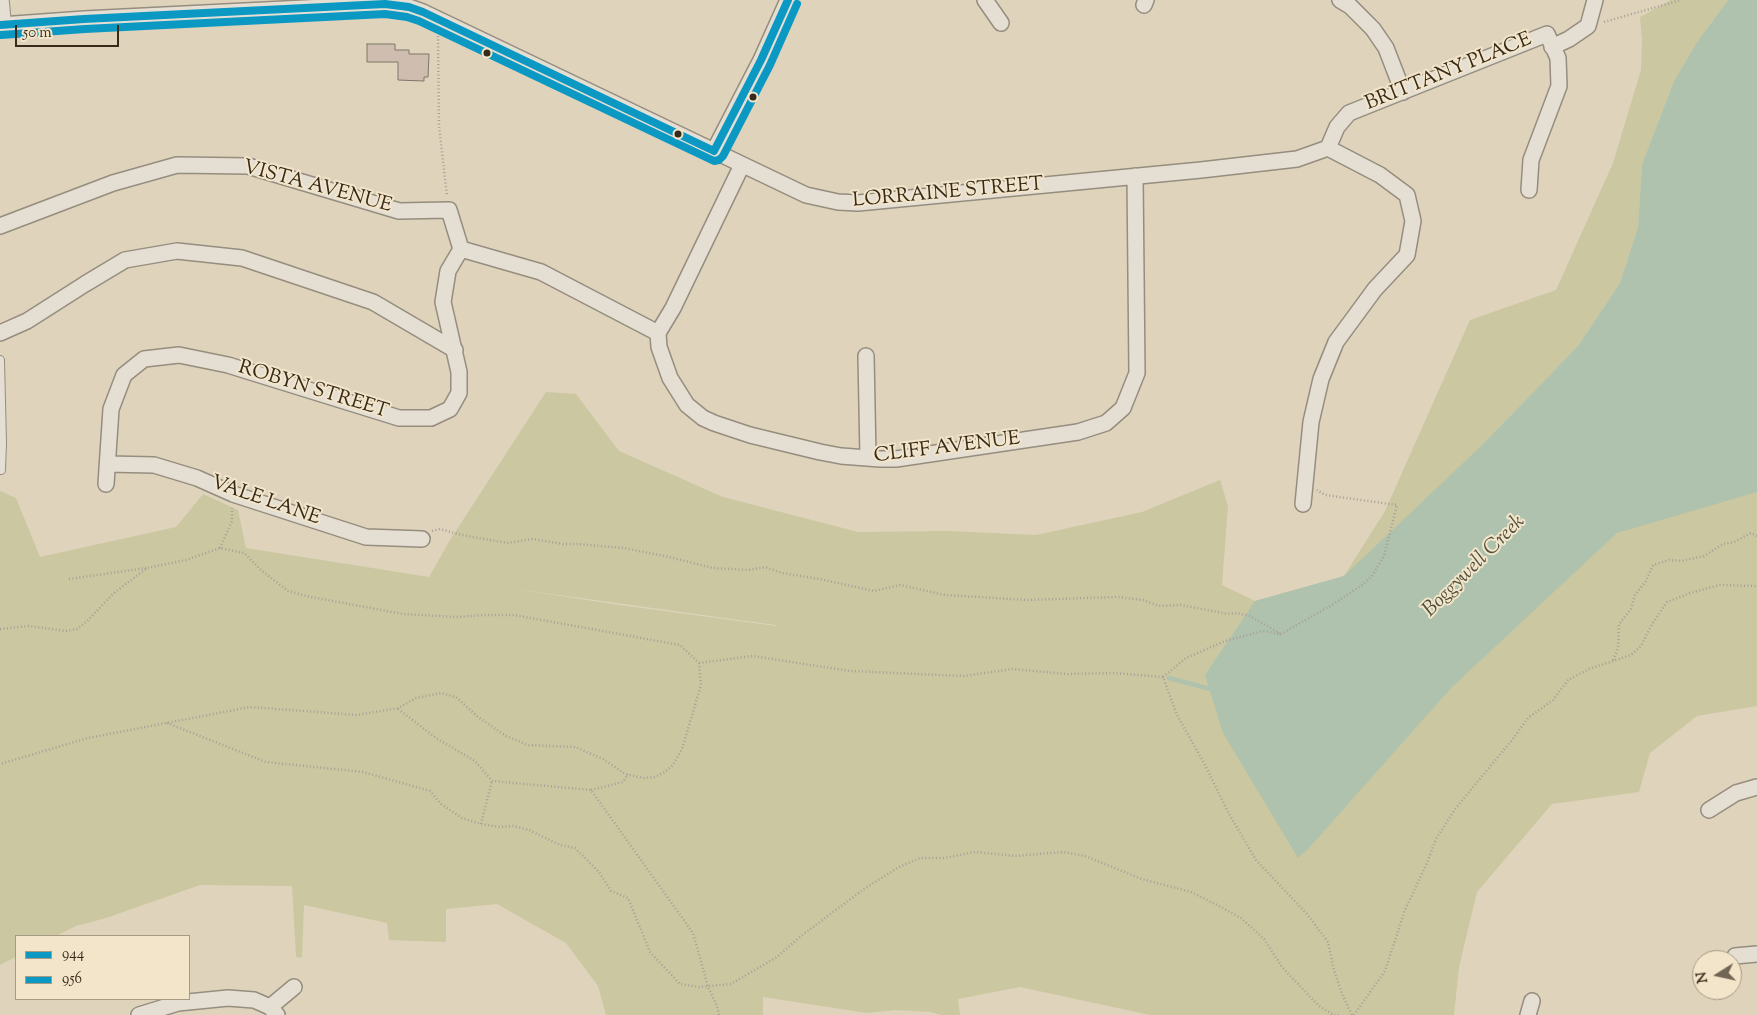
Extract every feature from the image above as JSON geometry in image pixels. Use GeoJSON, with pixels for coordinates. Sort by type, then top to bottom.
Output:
{"type":"FeatureCollection","features":[{"type":"Feature","properties":{"kind":"street"},"geometry":{"type":"LineString","coordinates":[[714,151],[761,60],[788,0]]}},
{"type":"Feature","properties":{"kind":"street"},"geometry":{"type":"LineString","coordinates":[[985,0],[1001,23]]}},
{"type":"Feature","properties":{"kind":"street"},"geometry":{"type":"LineString","coordinates":[[1340,0],[1350,6],[1373,29],[1386,48],[1403,92]]}},
{"type":"Feature","properties":{"kind":"street"},"geometry":{"type":"LineString","coordinates":[[1552,46],[1569,39],[1588,26],[1595,0]]}},
{"type":"Feature","properties":{"kind":"street","name":"LORRAINE STREET"},"geometry":{"type":"LineString","coordinates":[[0,2],[1,25],[385,2],[409,7],[806,195],[838,202],[858,203],[1297,159],[1328,148]]}},
{"type":"Feature","properties":{"kind":"street","name":"BRITTANY PLACE"},"geometry":{"type":"LineString","coordinates":[[1328,148],[1338,127],[1349,113],[1547,34],[1558,58],[1559,86],[1531,160],[1529,190]]}},
{"type":"Feature","properties":{"kind":"street"},"geometry":{"type":"LineString","coordinates":[[1304,504],[1311,422],[1321,379],[1336,342],[1374,290],[1407,254],[1413,221],[1407,195],[1380,175],[1328,148]]}},
{"type":"Feature","properties":{"kind":"street","name":"VISTA AVENUE"},"geometry":{"type":"LineString","coordinates":[[0,226],[114,183],[177,164],[248,166],[399,211],[449,210]]}},
{"type":"Feature","properties":{"kind":"street"},"geometry":{"type":"LineString","coordinates":[[449,210],[461,250],[541,272],[658,333],[674,308],[742,165]]}},
{"type":"Feature","properties":{"kind":"street","name":"CLIFF AVENUE"},"geometry":{"type":"LineString","coordinates":[[658,333],[659,347],[670,378],[687,405],[702,418],[750,435],[820,452],[841,456],[896,459],[1078,432],[1106,423],[1124,408],[1137,373],[1135,176]]}},
{"type":"Feature","properties":{"kind":"street","name":"ROBYN STREET"},"geometry":{"type":"LineString","coordinates":[[106,484],[111,409],[124,375],[144,359],[178,355],[228,365],[398,418],[431,418],[450,408],[459,393],[459,372],[443,302],[448,271],[461,250]]}},
{"type":"Feature","properties":{"kind":"street"},"geometry":{"type":"LineString","coordinates":[[0,333],[27,322],[125,260],[177,251],[242,258],[372,302],[455,350]]}},
{"type":"Feature","properties":{"kind":"street"},"geometry":{"type":"LineString","coordinates":[[866,356],[868,458]]}},
{"type":"Feature","properties":{"kind":"street","name":"VALE LANE"},"geometry":{"type":"LineString","coordinates":[[108,464],[154,465],[197,478],[233,494],[366,537],[422,539]]}},
{"type":"Feature","properties":{"kind":"street"},"geometry":{"type":"LineString","coordinates":[[1709,810],[1736,793],[1757,787]]}},
{"type":"Feature","properties":{"kind":"street"},"geometry":{"type":"LineString","coordinates":[[1742,955],[1757,954]]}},
{"type":"Feature","properties":{"kind":"street"},"geometry":{"type":"LineString","coordinates":[[139,1015],[178,1003],[228,998],[254,1000],[274,1011],[294,987]]}},
{"type":"Feature","properties":{"kind":"lane"},"geometry":{"type":"LineString","coordinates":[[0,360],[1,470]]}},
{"type":"Feature","properties":{"kind":"path"},"geometry":{"type":"LineString","coordinates":[[1588,26],[1682,0]]}},
{"type":"Feature","properties":{"kind":"path"},"geometry":{"type":"LineString","coordinates":[[438,36],[439,126],[449,210]]}},
{"type":"Feature","properties":{"kind":"path"},"geometry":{"type":"LineString","coordinates":[[699,663],[752,656],[850,671],[964,676],[1012,669],[1068,674],[1113,673],[1163,677],[1186,658],[1225,642],[1263,631],[1281,634],[1335,603],[1372,576],[1384,556],[1397,505],[1325,495],[1305,483]]}},
{"type":"Feature","properties":{"kind":"path"},"geometry":{"type":"LineString","coordinates":[[220,548],[232,521],[233,494]]}},
{"type":"Feature","properties":{"kind":"path"},"geometry":{"type":"LineString","coordinates":[[422,539],[430,532],[440,529],[462,536],[507,543],[533,539],[563,544],[624,548],[713,568],[749,570],[765,566],[782,573],[874,591],[900,585],[945,595],[1027,600],[1118,597],[1143,600],[1159,606],[1181,605],[1228,614],[1237,613],[1250,616],[1281,634]]}},
{"type":"Feature","properties":{"kind":"path"},"geometry":{"type":"LineString","coordinates":[[1613,660],[1618,648],[1619,624],[1630,609],[1635,595],[1646,581],[1653,565],[1669,560],[1682,561],[1704,556],[1723,544],[1734,542],[1751,533],[1757,536]]}},
{"type":"Feature","properties":{"kind":"path"},"geometry":{"type":"LineString","coordinates":[[0,764],[88,738],[250,707],[357,715],[398,708],[416,698],[442,693],[456,697],[478,718],[506,736],[528,745],[575,747],[603,759],[628,774],[642,778],[655,777],[673,765],[682,749],[701,685],[699,663],[680,645],[514,615],[484,615],[456,618],[403,614],[306,596],[288,591],[262,571],[244,553],[220,548],[186,560],[147,568],[69,579]]}},
{"type":"Feature","properties":{"kind":"path"},"geometry":{"type":"LineString","coordinates":[[1,627],[28,626],[66,631],[77,629],[114,593],[147,568]]}},
{"type":"Feature","properties":{"kind":"path"},"geometry":{"type":"LineString","coordinates":[[1163,677],[1178,716],[1228,812],[1256,860],[1307,914],[1328,942],[1342,994],[1353,1015],[1385,971],[1405,910],[1436,839],[1455,809],[1528,718],[1553,700],[1568,680],[1589,669],[1631,655],[1641,646],[1652,624],[1667,602],[1690,593],[1720,585],[1757,586]]}},
{"type":"Feature","properties":{"kind":"path"},"geometry":{"type":"LineString","coordinates":[[398,708],[436,738],[474,761],[492,781],[591,790],[623,782],[628,774]]}},
{"type":"Feature","properties":{"kind":"path"},"geometry":{"type":"LineString","coordinates":[[166,723],[266,762],[363,772],[430,792],[441,804],[462,818],[481,824],[500,827],[513,826],[529,830],[560,845],[575,848],[599,872],[611,891],[628,898],[650,952],[680,984],[699,987],[731,984],[777,957],[801,936],[864,889],[899,867],[920,858],[944,858],[975,852],[1015,856],[1063,852],[1085,856],[1142,878],[1191,892],[1241,918],[1264,939],[1282,967],[1319,1006],[1340,1015]]}},
{"type":"Feature","properties":{"kind":"path"},"geometry":{"type":"LineString","coordinates":[[481,824],[492,781]]}},
{"type":"Feature","properties":{"kind":"path"},"geometry":{"type":"LineString","coordinates":[[591,790],[693,933],[708,987],[718,1006],[719,1015]]}},
{"type":"Feature","properties":{"kind":"shaded area"},"geometry":{"type":"Polygon","coordinates":[[[1671,0],[1728,0],[1697,42],[1674,81],[1642,164],[1638,227],[1620,283],[1578,346],[1479,448],[1757,377],[1757,706],[1697,716],[1650,753],[1639,792],[1552,804],[1477,892],[1459,967],[1454,1015],[1150,1015],[1020,987],[958,999],[960,1015],[895,1010],[867,1013],[763,997],[763,1015],[606,1015],[598,986],[566,943],[497,904],[446,909],[446,942],[389,940],[387,923],[304,905],[302,958],[296,957],[292,886],[200,885],[106,918],[76,926],[58,935],[15,935],[15,958],[0,965],[0,491],[16,498],[40,557],[176,527],[203,494],[238,510],[246,548],[429,577],[450,540],[546,392],[576,394],[619,451],[723,497],[858,532],[948,531],[1036,535],[1142,512],[1220,480],[1228,506],[1222,585],[1255,601],[1344,576],[1385,511],[1470,320],[1556,290],[1613,163],[1641,70],[1642,39],[1640,17],[1671,0]],[[508,588],[620,605],[775,625],[508,588]]]}},
{"type":"Feature","properties":{"kind":"water"},"geometry":{"type":"Polygon","coordinates":[[[1728,0],[1757,0],[1757,492],[1617,533],[1452,687],[1298,858],[1223,733],[1205,675],[1255,601],[1344,576],[1479,448],[1578,346],[1620,283],[1638,227],[1642,164],[1674,81],[1697,42],[1728,0]]]}},
{"type":"Feature","properties":{"kind":"building"},"geometry":{"type":"Polygon","coordinates":[[[367,44],[395,44],[395,50],[409,50],[409,54],[429,54],[428,77],[424,77],[424,81],[398,80],[398,62],[367,62],[367,44]]]}},
{"type":"Feature","properties":{"kind":"waterway","name":"Boggywell Creek"},"geometry":{"type":"LineString","coordinates":[[1169,678],[1214,690]]}},
{"type":"Feature","properties":{"kind":"transit line","name":"944"},"geometry":{"type":"LineString","coordinates":[[0,25],[385,4],[409,7],[714,151],[761,60],[788,0]]}},
{"type":"Feature","properties":{"kind":"transit line","name":"956"},"geometry":{"type":"LineString","coordinates":[[1,35],[385,14],[407,17],[714,161],[719,160],[723,156],[770,65],[797,4]]}}]}
